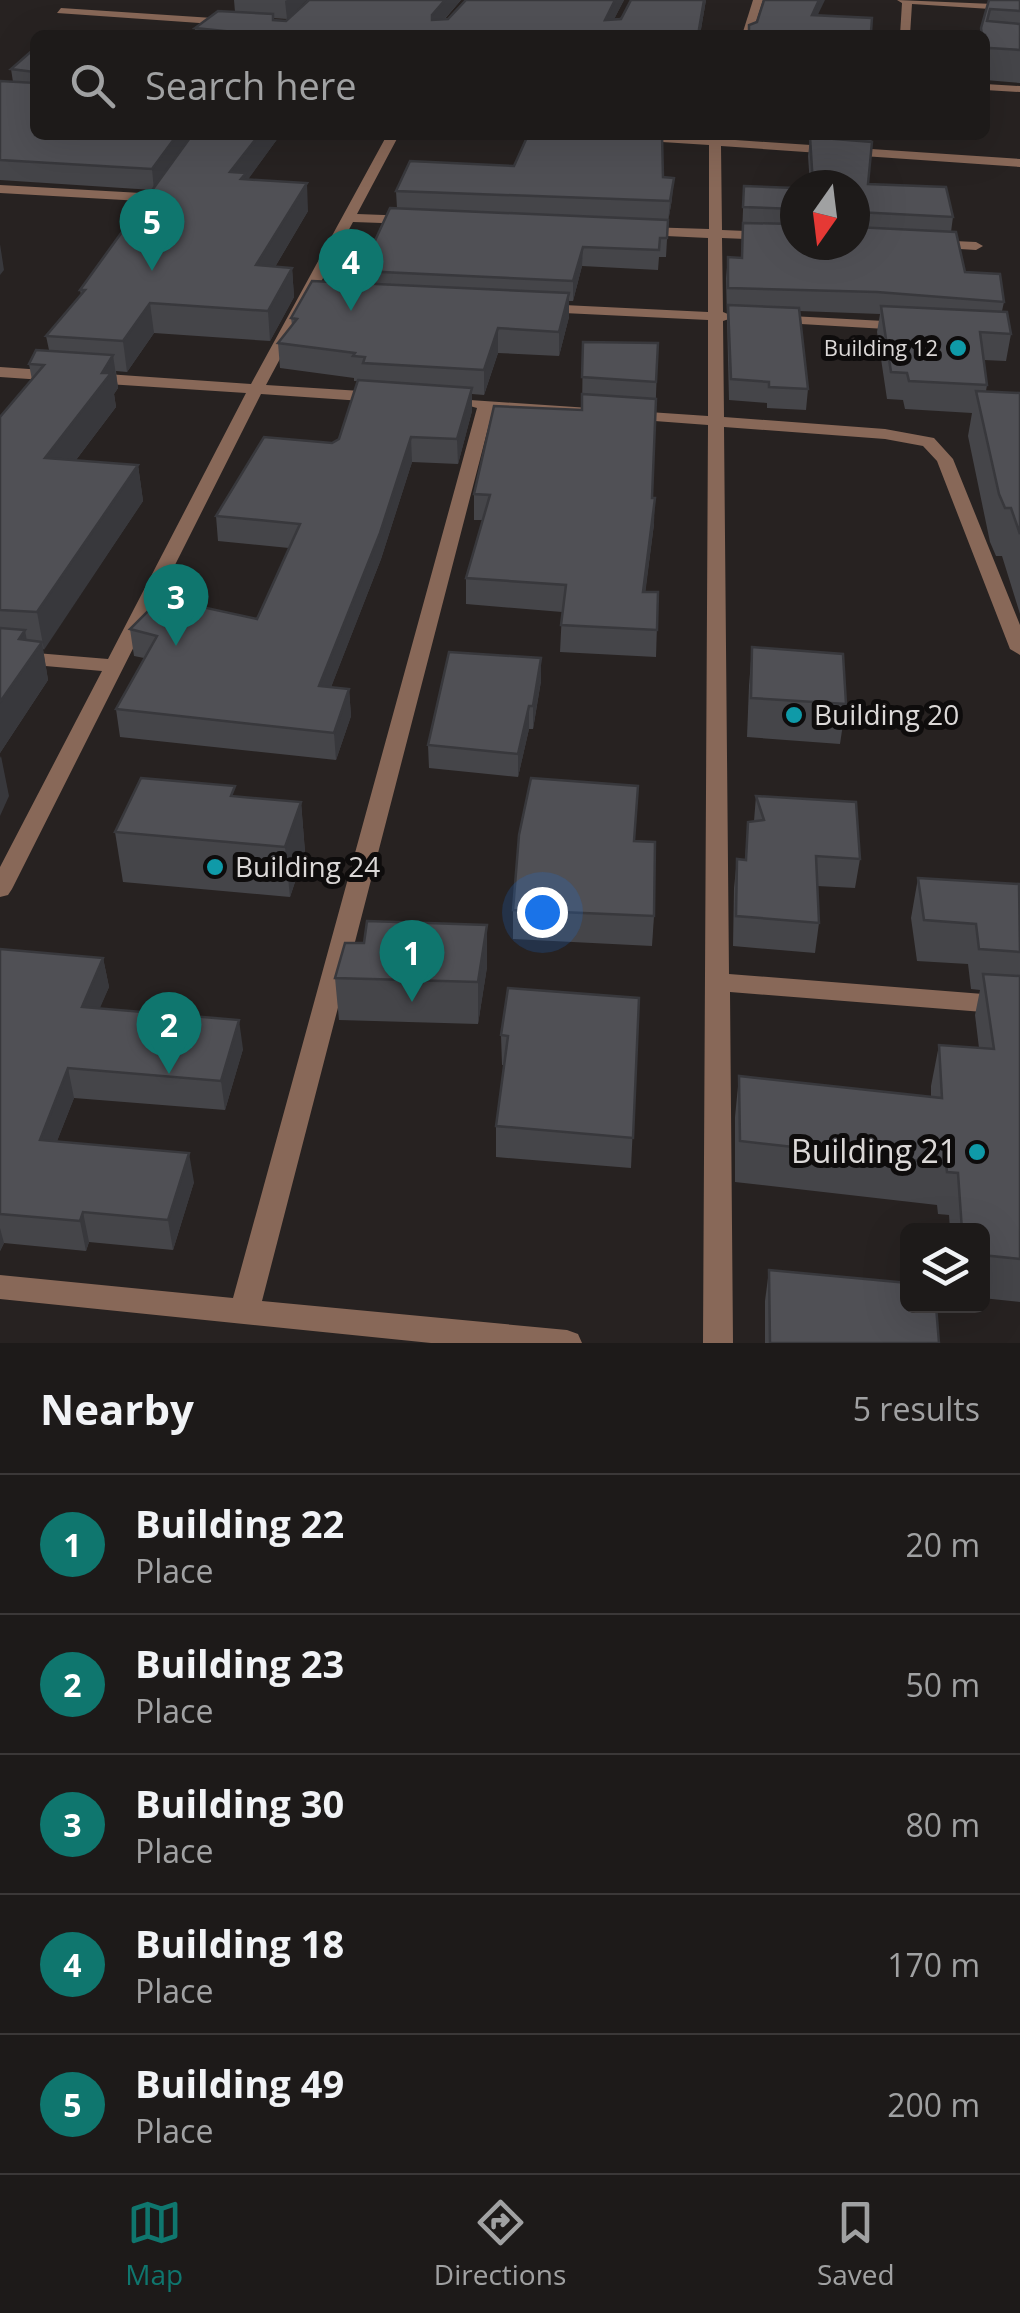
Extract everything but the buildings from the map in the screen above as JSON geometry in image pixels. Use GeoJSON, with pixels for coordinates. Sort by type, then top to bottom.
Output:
{"type":"FeatureCollection","features":[{"type":"Feature","properties":{"kind":"street"},"geometry":{"type":"LineString","coordinates":[[749,30],[758,0]]}},
{"type":"Feature","properties":{"kind":"street"},"geometry":{"type":"LineString","coordinates":[[905,30],[904,0],[1020,8]]}},
{"type":"Feature","properties":{"kind":"street"},"geometry":{"type":"LineString","coordinates":[[61,11],[233,22]]}},
{"type":"Feature","properties":{"kind":"street"},"geometry":{"type":"LineString","coordinates":[[990,88],[1020,90]]}},
{"type":"Feature","properties":{"kind":"street"},"geometry":{"type":"LineString","coordinates":[[0,889],[256,389],[316,296],[348,218],[389,140]]}},
{"type":"Feature","properties":{"kind":"street"},"geometry":{"type":"LineString","coordinates":[[714,140],[718,419],[718,1343]]}},
{"type":"Feature","properties":{"kind":"street"},"geometry":{"type":"LineString","coordinates":[[738,140],[1020,163]]}},
{"type":"Feature","properties":{"kind":"street"},"geometry":{"type":"LineString","coordinates":[[907,140],[908,154]]}},
{"type":"Feature","properties":{"kind":"street"},"geometry":{"type":"LineString","coordinates":[[148,214],[170,182]]}},
{"type":"Feature","properties":{"kind":"street"},"geometry":{"type":"LineString","coordinates":[[0,190],[159,198]]}},
{"type":"Feature","properties":{"kind":"street"},"geometry":{"type":"LineString","coordinates":[[348,218],[425,221]]}},
{"type":"Feature","properties":{"kind":"street"},"geometry":{"type":"LineString","coordinates":[[637,230],[780,237]]}},
{"type":"Feature","properties":{"kind":"street"},"geometry":{"type":"LineString","coordinates":[[924,243],[976,246]]}},
{"type":"Feature","properties":{"kind":"street"},"geometry":{"type":"LineString","coordinates":[[520,306],[912,326]]}},
{"type":"Feature","properties":{"kind":"street"},"geometry":{"type":"LineString","coordinates":[[30,382],[45,358]]}},
{"type":"Feature","properties":{"kind":"street"},"geometry":{"type":"LineString","coordinates":[[0,372],[30,382],[256,389],[390,398]]}},
{"type":"Feature","properties":{"kind":"street"},"geometry":{"type":"LineString","coordinates":[[244,1312],[477,403],[884,434],[911,438],[937,448],[945,459],[1020,649]]}},
{"type":"Feature","properties":{"kind":"street"},"geometry":{"type":"LineString","coordinates":[[0,656],[116,666]]}},
{"type":"Feature","properties":{"kind":"street"},"geometry":{"type":"LineString","coordinates":[[718,982],[1020,1006]]}},
{"type":"Feature","properties":{"kind":"street"},"geometry":{"type":"LineString","coordinates":[[0,1287],[567,1343]]}},
{"type":"Feature","properties":{"kind":"place","name":"Building 49"},"geometry":{"type":"Point","coordinates":[152,271]}},
{"type":"Feature","properties":{"kind":"place","name":"Building 18"},"geometry":{"type":"Point","coordinates":[351,311]}},
{"type":"Feature","properties":{"kind":"place","name":"Building 12"},"geometry":{"type":"Point","coordinates":[958,348]}},
{"type":"Feature","properties":{"kind":"place","name":"Building 30"},"geometry":{"type":"Point","coordinates":[176,646]}},
{"type":"Feature","properties":{"kind":"place","name":"Building 20"},"geometry":{"type":"Point","coordinates":[794,715]}},
{"type":"Feature","properties":{"kind":"place","name":"Building 24"},"geometry":{"type":"Point","coordinates":[215,867]}},
{"type":"Feature","properties":{"kind":"place","name":"Building 22"},"geometry":{"type":"Point","coordinates":[412,1002]}},
{"type":"Feature","properties":{"kind":"place","name":"Building 23"},"geometry":{"type":"Point","coordinates":[169,1074]}},
{"type":"Feature","properties":{"kind":"place","name":"Building 21"},"geometry":{"type":"Point","coordinates":[977,1152]}}]}
